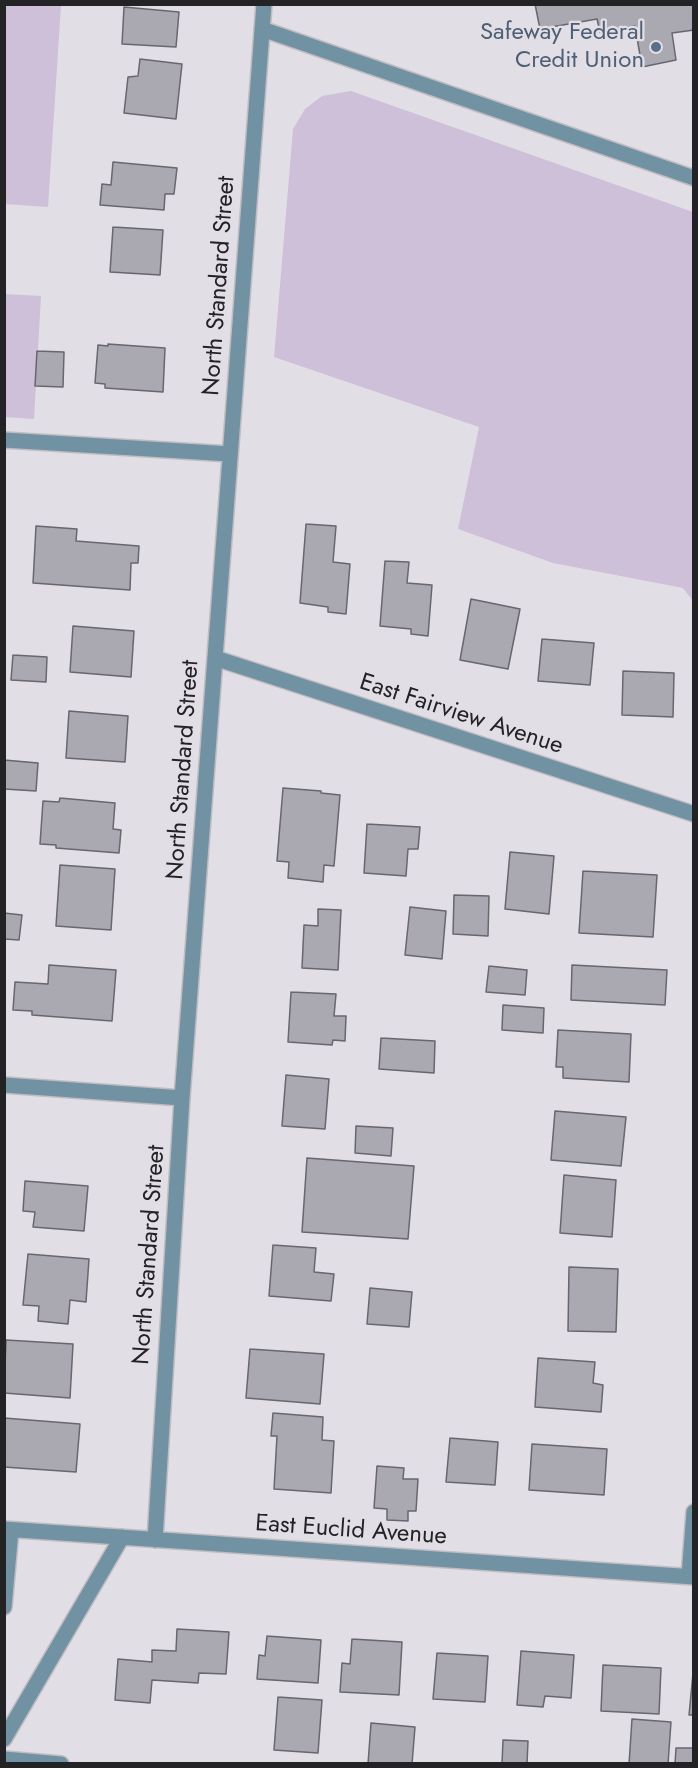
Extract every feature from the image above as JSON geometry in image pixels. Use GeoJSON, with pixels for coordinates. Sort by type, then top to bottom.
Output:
{"type":"FeatureCollection","features":[{"type":"Feature","properties":{"kind":"street","name":"North Standard Street"},"geometry":{"type":"LineString","coordinates":[[155,1540],[182,1098],[264,4]]}},
{"type":"Feature","properties":{"kind":"street"},"geometry":{"type":"LineString","coordinates":[[262,29],[693,178]]}},
{"type":"Feature","properties":{"kind":"street"},"geometry":{"type":"LineString","coordinates":[[4,440],[230,454]]}},
{"type":"Feature","properties":{"kind":"street","name":"East Fairview Avenue"},"geometry":{"type":"LineString","coordinates":[[216,658],[693,814]]}},
{"type":"Feature","properties":{"kind":"street"},"geometry":{"type":"LineString","coordinates":[[4,1085],[182,1098]]}},
{"type":"Feature","properties":{"kind":"street"},"geometry":{"type":"LineString","coordinates":[[691,1577],[693,1512]]}},
{"type":"Feature","properties":{"kind":"street"},"geometry":{"type":"LineString","coordinates":[[4,1607],[8,1529]]}},
{"type":"Feature","properties":{"kind":"street","name":"East Euclid Avenue"},"geometry":{"type":"LineString","coordinates":[[8,1529],[691,1577]]}},
{"type":"Feature","properties":{"kind":"street"},"geometry":{"type":"LineString","coordinates":[[4,1739],[122,1538]]}},
{"type":"Feature","properties":{"kind":"street"},"geometry":{"type":"LineString","coordinates":[[4,1760],[61,1764]]}},
{"type":"Feature","properties":{"kind":"shaded area"},"geometry":{"type":"Polygon","coordinates":[[[4,5],[61,5],[48,207],[5,204],[4,5]]]}},
{"type":"Feature","properties":{"kind":"shaded area"},"geometry":{"type":"Polygon","coordinates":[[[351,91],[693,212],[693,601],[683,588],[553,563],[458,529],[479,427],[274,357],[293,129],[305,109],[322,96],[351,91]]]}},
{"type":"Feature","properties":{"kind":"shaded area"},"geometry":{"type":"Polygon","coordinates":[[[4,294],[41,296],[34,419],[5,417],[4,294]]]}},
{"type":"Feature","properties":{"kind":"building","name":"Safeway Federal Credit Union"},"geometry":{"type":"Polygon","coordinates":[[[535,4],[694,4],[694,30],[672,33],[676,60],[642,67],[635,26],[600,32],[597,19],[540,29],[535,4]]]}},
{"type":"Feature","properties":{"kind":"building"},"geometry":{"type":"Polygon","coordinates":[[[124,7],[179,12],[176,47],[122,44],[124,7]]]}},
{"type":"Feature","properties":{"kind":"building"},"geometry":{"type":"Polygon","coordinates":[[[140,59],[182,64],[176,119],[124,113],[128,77],[138,76],[140,59]]]}},
{"type":"Feature","properties":{"kind":"building"},"geometry":{"type":"Polygon","coordinates":[[[113,162],[177,168],[174,194],[165,194],[164,210],[100,205],[102,184],[111,185],[113,162]]]}},
{"type":"Feature","properties":{"kind":"building"},"geometry":{"type":"Polygon","coordinates":[[[113,227],[163,230],[160,275],[110,272],[113,227]]]}},
{"type":"Feature","properties":{"kind":"building"},"geometry":{"type":"Polygon","coordinates":[[[108,344],[165,348],[163,392],[105,388],[105,384],[95,383],[98,345],[108,346],[108,344]]]}},
{"type":"Feature","properties":{"kind":"building"},"geometry":{"type":"Polygon","coordinates":[[[37,351],[64,352],[63,387],[35,386],[37,351]]]}},
{"type":"Feature","properties":{"kind":"building"},"geometry":{"type":"Polygon","coordinates":[[[306,524],[336,526],[333,562],[350,564],[346,614],[328,612],[328,607],[300,603],[306,524]]]}},
{"type":"Feature","properties":{"kind":"building"},"geometry":{"type":"Polygon","coordinates":[[[36,526],[77,529],[76,541],[139,546],[138,563],[131,563],[130,590],[33,583],[36,526]]]}},
{"type":"Feature","properties":{"kind":"building"},"geometry":{"type":"Polygon","coordinates":[[[385,561],[409,562],[407,583],[432,585],[428,636],[411,634],[411,629],[380,626],[385,561]]]}},
{"type":"Feature","properties":{"kind":"building"},"geometry":{"type":"Polygon","coordinates":[[[471,599],[520,609],[508,669],[460,660],[471,599]]]}},
{"type":"Feature","properties":{"kind":"building"},"geometry":{"type":"Polygon","coordinates":[[[73,626],[134,631],[131,677],[70,672],[73,626]]]}},
{"type":"Feature","properties":{"kind":"building"},"geometry":{"type":"Polygon","coordinates":[[[542,639],[594,643],[590,685],[538,681],[542,639]]]}},
{"type":"Feature","properties":{"kind":"building"},"geometry":{"type":"Polygon","coordinates":[[[13,655],[47,657],[46,682],[11,680],[13,655]]]}},
{"type":"Feature","properties":{"kind":"building"},"geometry":{"type":"Polygon","coordinates":[[[623,671],[674,673],[673,717],[622,715],[623,671]]]}},
{"type":"Feature","properties":{"kind":"building"},"geometry":{"type":"Polygon","coordinates":[[[69,711],[128,716],[125,762],[66,758],[69,711]]]}},
{"type":"Feature","properties":{"kind":"building"},"geometry":{"type":"Polygon","coordinates":[[[4,760],[38,763],[36,791],[4,789],[4,760]]]}},
{"type":"Feature","properties":{"kind":"building"},"geometry":{"type":"Polygon","coordinates":[[[283,788],[340,795],[334,866],[324,865],[323,882],[288,878],[289,862],[277,861],[283,788]]]}},
{"type":"Feature","properties":{"kind":"building"},"geometry":{"type":"Polygon","coordinates":[[[60,798],[115,803],[113,829],[121,830],[119,853],[56,848],[56,845],[40,844],[43,801],[59,802],[60,798]]]}},
{"type":"Feature","properties":{"kind":"building"},"geometry":{"type":"Polygon","coordinates":[[[367,824],[420,827],[418,849],[408,849],[406,876],[364,873],[367,824]]]}},
{"type":"Feature","properties":{"kind":"building"},"geometry":{"type":"Polygon","coordinates":[[[510,852],[554,856],[549,914],[505,909],[510,852]]]}},
{"type":"Feature","properties":{"kind":"building"},"geometry":{"type":"Polygon","coordinates":[[[60,865],[115,869],[111,930],[56,926],[60,865]]]}},
{"type":"Feature","properties":{"kind":"building"},"geometry":{"type":"Polygon","coordinates":[[[583,871],[657,875],[653,937],[579,933],[583,871]]]}},
{"type":"Feature","properties":{"kind":"building"},"geometry":{"type":"Polygon","coordinates":[[[454,895],[489,896],[488,936],[453,934],[454,895]]]}},
{"type":"Feature","properties":{"kind":"building"},"geometry":{"type":"Polygon","coordinates":[[[410,907],[446,911],[442,959],[405,955],[410,907]]]}},
{"type":"Feature","properties":{"kind":"building"},"geometry":{"type":"Polygon","coordinates":[[[318,909],[341,910],[338,970],[302,968],[304,925],[318,926],[318,909]]]}},
{"type":"Feature","properties":{"kind":"building"},"geometry":{"type":"Polygon","coordinates":[[[4,913],[22,915],[19,940],[4,939],[4,913]]]}},
{"type":"Feature","properties":{"kind":"building"},"geometry":{"type":"Polygon","coordinates":[[[49,965],[116,970],[112,1021],[32,1015],[32,1011],[13,1010],[15,982],[48,984],[49,965]]]}},
{"type":"Feature","properties":{"kind":"building"},"geometry":{"type":"Polygon","coordinates":[[[572,965],[667,970],[665,1005],[571,1000],[572,965]]]}},
{"type":"Feature","properties":{"kind":"building"},"geometry":{"type":"Polygon","coordinates":[[[489,966],[527,970],[525,995],[486,992],[489,966]]]}},
{"type":"Feature","properties":{"kind":"building"},"geometry":{"type":"Polygon","coordinates":[[[291,992],[336,994],[334,1016],[346,1016],[345,1041],[333,1040],[332,1045],[288,1042],[291,992]]]}},
{"type":"Feature","properties":{"kind":"building"},"geometry":{"type":"Polygon","coordinates":[[[503,1005],[544,1008],[543,1033],[502,1030],[503,1005]]]}},
{"type":"Feature","properties":{"kind":"building"},"geometry":{"type":"Polygon","coordinates":[[[558,1030],[631,1034],[629,1082],[563,1078],[563,1067],[556,1067],[558,1030]]]}},
{"type":"Feature","properties":{"kind":"building"},"geometry":{"type":"Polygon","coordinates":[[[381,1038],[435,1041],[434,1073],[379,1069],[381,1038]]]}},
{"type":"Feature","properties":{"kind":"building"},"geometry":{"type":"Polygon","coordinates":[[[286,1075],[329,1079],[325,1129],[282,1126],[286,1075]]]}},
{"type":"Feature","properties":{"kind":"building"},"geometry":{"type":"Polygon","coordinates":[[[555,1111],[626,1117],[621,1166],[551,1160],[555,1111]]]}},
{"type":"Feature","properties":{"kind":"building"},"geometry":{"type":"Polygon","coordinates":[[[356,1126],[393,1128],[391,1156],[355,1153],[356,1126]]]}},
{"type":"Feature","properties":{"kind":"building"},"geometry":{"type":"Polygon","coordinates":[[[307,1158],[414,1166],[408,1239],[302,1232],[307,1158]]]}},
{"type":"Feature","properties":{"kind":"building"},"geometry":{"type":"Polygon","coordinates":[[[564,1175],[616,1180],[612,1237],[560,1233],[564,1175]]]}},
{"type":"Feature","properties":{"kind":"building"},"geometry":{"type":"Polygon","coordinates":[[[25,1181],[88,1186],[84,1231],[33,1227],[35,1212],[23,1211],[25,1181]]]}},
{"type":"Feature","properties":{"kind":"building"},"geometry":{"type":"Polygon","coordinates":[[[273,1245],[316,1248],[314,1272],[334,1274],[331,1301],[269,1296],[273,1245]]]}},
{"type":"Feature","properties":{"kind":"building"},"geometry":{"type":"Polygon","coordinates":[[[28,1254],[89,1259],[86,1302],[70,1300],[68,1324],[38,1321],[39,1306],[23,1305],[28,1254]]]}},
{"type":"Feature","properties":{"kind":"building"},"geometry":{"type":"Polygon","coordinates":[[[569,1267],[618,1269],[616,1332],[568,1331],[569,1267]]]}},
{"type":"Feature","properties":{"kind":"building"},"geometry":{"type":"Polygon","coordinates":[[[370,1288],[412,1292],[409,1327],[367,1324],[370,1288]]]}},
{"type":"Feature","properties":{"kind":"building"},"geometry":{"type":"Polygon","coordinates":[[[6,1340],[73,1344],[70,1398],[4,1393],[6,1340]]]}},
{"type":"Feature","properties":{"kind":"building"},"geometry":{"type":"Polygon","coordinates":[[[250,1349],[324,1354],[320,1404],[246,1398],[250,1349]]]}},
{"type":"Feature","properties":{"kind":"building"},"geometry":{"type":"Polygon","coordinates":[[[538,1358],[595,1362],[593,1383],[603,1385],[601,1412],[535,1407],[538,1358]]]}},
{"type":"Feature","properties":{"kind":"building"},"geometry":{"type":"Polygon","coordinates":[[[273,1413],[323,1417],[322,1440],[334,1441],[331,1493],[274,1489],[277,1436],[271,1436],[273,1413]]]}},
{"type":"Feature","properties":{"kind":"building"},"geometry":{"type":"Polygon","coordinates":[[[4,1418],[80,1424],[76,1472],[4,1467],[4,1418]]]}},
{"type":"Feature","properties":{"kind":"building"},"geometry":{"type":"Polygon","coordinates":[[[450,1438],[498,1442],[495,1485],[446,1482],[450,1438]]]}},
{"type":"Feature","properties":{"kind":"building"},"geometry":{"type":"Polygon","coordinates":[[[532,1444],[607,1449],[604,1495],[529,1490],[532,1444]]]}},
{"type":"Feature","properties":{"kind":"building"},"geometry":{"type":"Polygon","coordinates":[[[377,1466],[404,1468],[403,1479],[418,1479],[416,1511],[408,1511],[408,1521],[387,1520],[387,1509],[374,1508],[377,1466]]]}},
{"type":"Feature","properties":{"kind":"building"},"geometry":{"type":"Polygon","coordinates":[[[177,1629],[229,1632],[226,1674],[199,1673],[198,1683],[152,1680],[150,1703],[115,1700],[118,1659],[152,1662],[152,1650],[176,1651],[177,1629]]]}},
{"type":"Feature","properties":{"kind":"building"},"geometry":{"type":"Polygon","coordinates":[[[267,1636],[321,1640],[318,1683],[257,1679],[259,1655],[265,1656],[267,1636]]]}},
{"type":"Feature","properties":{"kind":"building"},"geometry":{"type":"Polygon","coordinates":[[[352,1639],[402,1642],[399,1695],[340,1692],[342,1663],[350,1664],[352,1639]]]}},
{"type":"Feature","properties":{"kind":"building"},"geometry":{"type":"Polygon","coordinates":[[[521,1651],[574,1655],[571,1698],[545,1696],[543,1707],[517,1705],[521,1651]]]}},
{"type":"Feature","properties":{"kind":"building"},"geometry":{"type":"Polygon","coordinates":[[[437,1653],[488,1656],[485,1702],[433,1699],[437,1653]]]}},
{"type":"Feature","properties":{"kind":"building"},"geometry":{"type":"Polygon","coordinates":[[[694,1663],[694,1715],[689,1715],[694,1663]]]}},
{"type":"Feature","properties":{"kind":"building"},"geometry":{"type":"Polygon","coordinates":[[[603,1665],[661,1668],[659,1714],[601,1711],[603,1665]]]}},
{"type":"Feature","properties":{"kind":"building"},"geometry":{"type":"Polygon","coordinates":[[[278,1697],[322,1700],[318,1753],[274,1750],[278,1697]]]}},
{"type":"Feature","properties":{"kind":"building"},"geometry":{"type":"Polygon","coordinates":[[[632,1719],[671,1722],[668,1764],[629,1764],[632,1719]]]}},
{"type":"Feature","properties":{"kind":"building"},"geometry":{"type":"Polygon","coordinates":[[[371,1723],[415,1727],[412,1764],[368,1764],[371,1723]]]}},
{"type":"Feature","properties":{"kind":"building"},"geometry":{"type":"Polygon","coordinates":[[[503,1740],[528,1741],[527,1764],[502,1764],[503,1740]]]}},
{"type":"Feature","properties":{"kind":"building"},"geometry":{"type":"Polygon","coordinates":[[[676,1748],[694,1748],[694,1764],[675,1764],[676,1748]]]}},
{"type":"Feature","properties":{"kind":"place","name":"Safeway Federal Credit Union"},"geometry":{"type":"Point","coordinates":[656,47]}}]}
